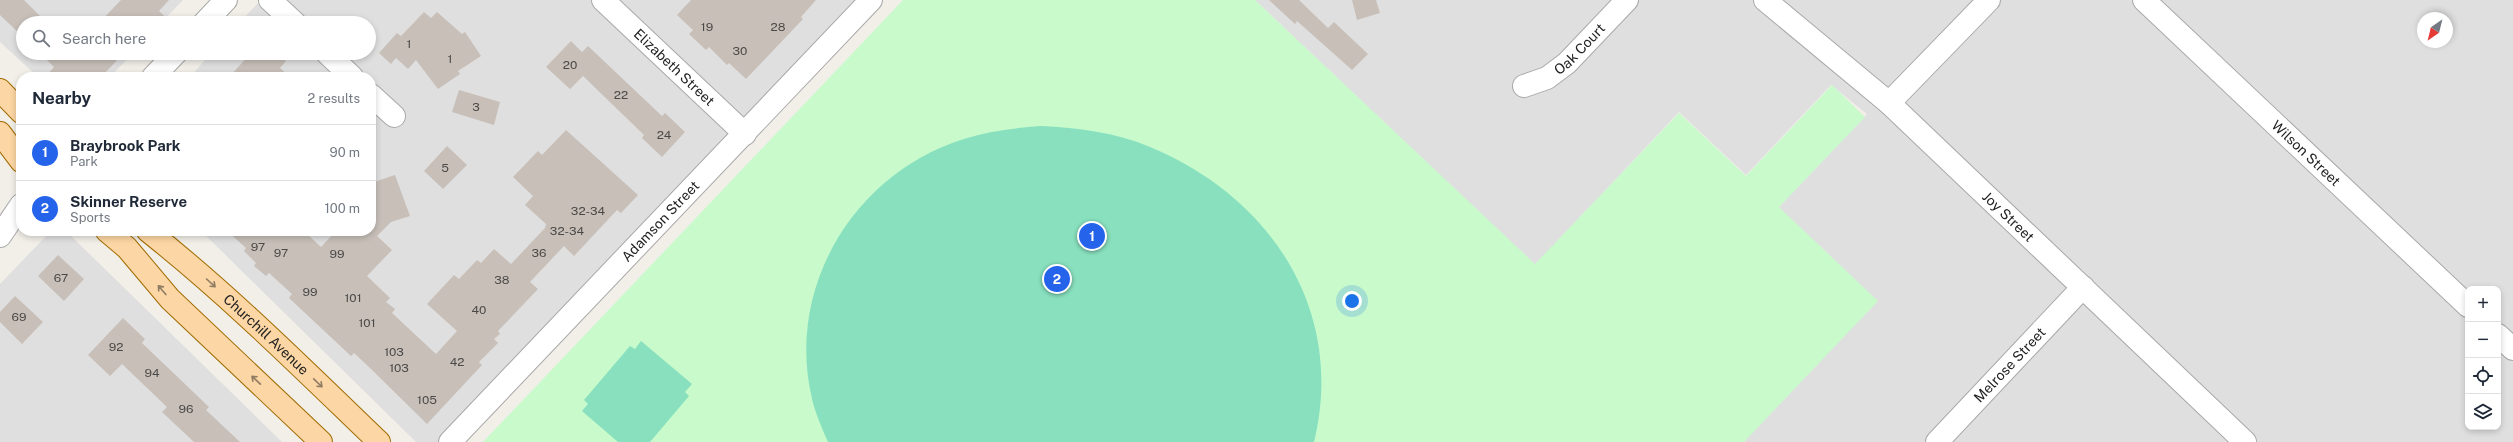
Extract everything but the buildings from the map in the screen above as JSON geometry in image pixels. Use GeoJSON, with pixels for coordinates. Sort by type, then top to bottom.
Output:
{"type":"FeatureCollection","features":[{"type":"Feature","properties":{"kind":"main road"},"geometry":{"type":"LineString","coordinates":[[0,90],[16,107]]}},
{"type":"Feature","properties":{"kind":"main road"},"geometry":{"type":"LineString","coordinates":[[0,133],[16,154]]}},
{"type":"Feature","properties":{"kind":"main road"},"geometry":{"type":"LineString","coordinates":[[113,236],[127,248],[170,299],[321,442]]}},
{"type":"Feature","properties":{"kind":"main road","name":"Churchill Avenue"},"geometry":{"type":"LineString","coordinates":[[154,236],[197,270],[379,442]]}},
{"type":"Feature","properties":{"kind":"street"},"geometry":{"type":"LineString","coordinates":[[211,16],[226,0]]}},
{"type":"Feature","properties":{"kind":"street"},"geometry":{"type":"LineString","coordinates":[[270,0],[287,16]]}},
{"type":"Feature","properties":{"kind":"street","name":"Elizabeth Street"},"geometry":{"type":"LineString","coordinates":[[603,0],[745,134]]}},
{"type":"Feature","properties":{"kind":"street","name":"Adamson Street"},"geometry":{"type":"LineString","coordinates":[[450,442],[871,0]]}},
{"type":"Feature","properties":{"kind":"street","name":"Oak Court"},"geometry":{"type":"LineString","coordinates":[[1524,86],[1547,78],[1567,63],[1627,0]]}},
{"type":"Feature","properties":{"kind":"street","name":"Joy Street"},"geometry":{"type":"LineString","coordinates":[[1765,0],[1889,103],[2245,442]]}},
{"type":"Feature","properties":{"kind":"street"},"geometry":{"type":"LineString","coordinates":[[1889,103],[1989,0]]}},
{"type":"Feature","properties":{"kind":"street","name":"Wilson Street"},"geometry":{"type":"LineString","coordinates":[[2144,0],[2465,303]]}},
{"type":"Feature","properties":{"kind":"street"},"geometry":{"type":"LineString","coordinates":[[158,72],[169,60]]}},
{"type":"Feature","properties":{"kind":"street"},"geometry":{"type":"LineString","coordinates":[[334,60],[347,72]]}},
{"type":"Feature","properties":{"kind":"street"},"geometry":{"type":"LineString","coordinates":[[376,99],[394,116]]}},
{"type":"Feature","properties":{"kind":"street"},"geometry":{"type":"LineString","coordinates":[[0,236],[16,212]]}},
{"type":"Feature","properties":{"kind":"street"},"geometry":{"type":"LineString","coordinates":[[0,242],[16,228]]}},
{"type":"Feature","properties":{"kind":"street","name":"Melrose Street"},"geometry":{"type":"LineString","coordinates":[[1937,442],[2083,287]]}},
{"type":"Feature","properties":{"kind":"street"},"geometry":{"type":"LineString","coordinates":[[2501,338],[2513,349]]}},
{"type":"Feature","properties":{"kind":"shaded area"},"geometry":{"type":"Polygon","coordinates":[[[0,0],[183,0],[168,16],[16,16],[16,57],[0,42],[0,0]]]}},
{"type":"Feature","properties":{"kind":"shaded area"},"geometry":{"type":"Polygon","coordinates":[[[261,0],[871,0],[451,442],[416,442],[206,236],[376,236],[376,72],[194,72],[205,60],[376,60],[376,16],[246,16],[261,0]]]}},
{"type":"Feature","properties":{"kind":"shaded area"},"geometry":{"type":"Polygon","coordinates":[[[1255,0],[2513,0],[2513,442],[1715,442],[1777,209],[1867,114],[1831,85],[1746,175],[1679,112],[1535,265],[1255,0]]]}},
{"type":"Feature","properties":{"kind":"shaded area"},"geometry":{"type":"Polygon","coordinates":[[[20,60],[126,60],[115,72],[33,72],[20,60]]]}},
{"type":"Feature","properties":{"kind":"shaded area"},"geometry":{"type":"Polygon","coordinates":[[[46,236],[71,236],[282,442],[0,442],[0,284],[46,236]]]}},
{"type":"Feature","properties":{"kind":"green space"},"geometry":{"type":"Polygon","coordinates":[[[903,0],[1255,0],[1535,264],[1679,113],[1746,176],[1832,85],[1865,117],[1779,207],[1878,301],[1744,442],[483,442],[903,0]]]}},
{"type":"Feature","properties":{"kind":"green space"},"geometry":{"type":"Polygon","coordinates":[[[1041,126],[1069,128],[1110,134],[1150,147],[1193,169],[1231,196],[1264,228],[1289,264],[1308,304],[1319,348],[1321,394],[1314,442],[828,442],[812,400],[806,353],[810,312],[821,273],[838,237],[862,205],[892,177],[926,155],[973,136],[1002,130],[1041,126]]]}},
{"type":"Feature","properties":{"kind":"green space"},"geometry":{"type":"Polygon","coordinates":[[[641,341],[692,384],[685,392],[689,396],[650,442],[618,442],[582,411],[588,404],[584,400],[630,346],[635,349],[641,341]]]}},
{"type":"Feature","properties":{"kind":"place","name":"Braybrook Park"},"geometry":{"type":"Point","coordinates":[1092,236]}},
{"type":"Feature","properties":{"kind":"place","name":"Skinner Reserve"},"geometry":{"type":"Point","coordinates":[1057,279]}}]}
